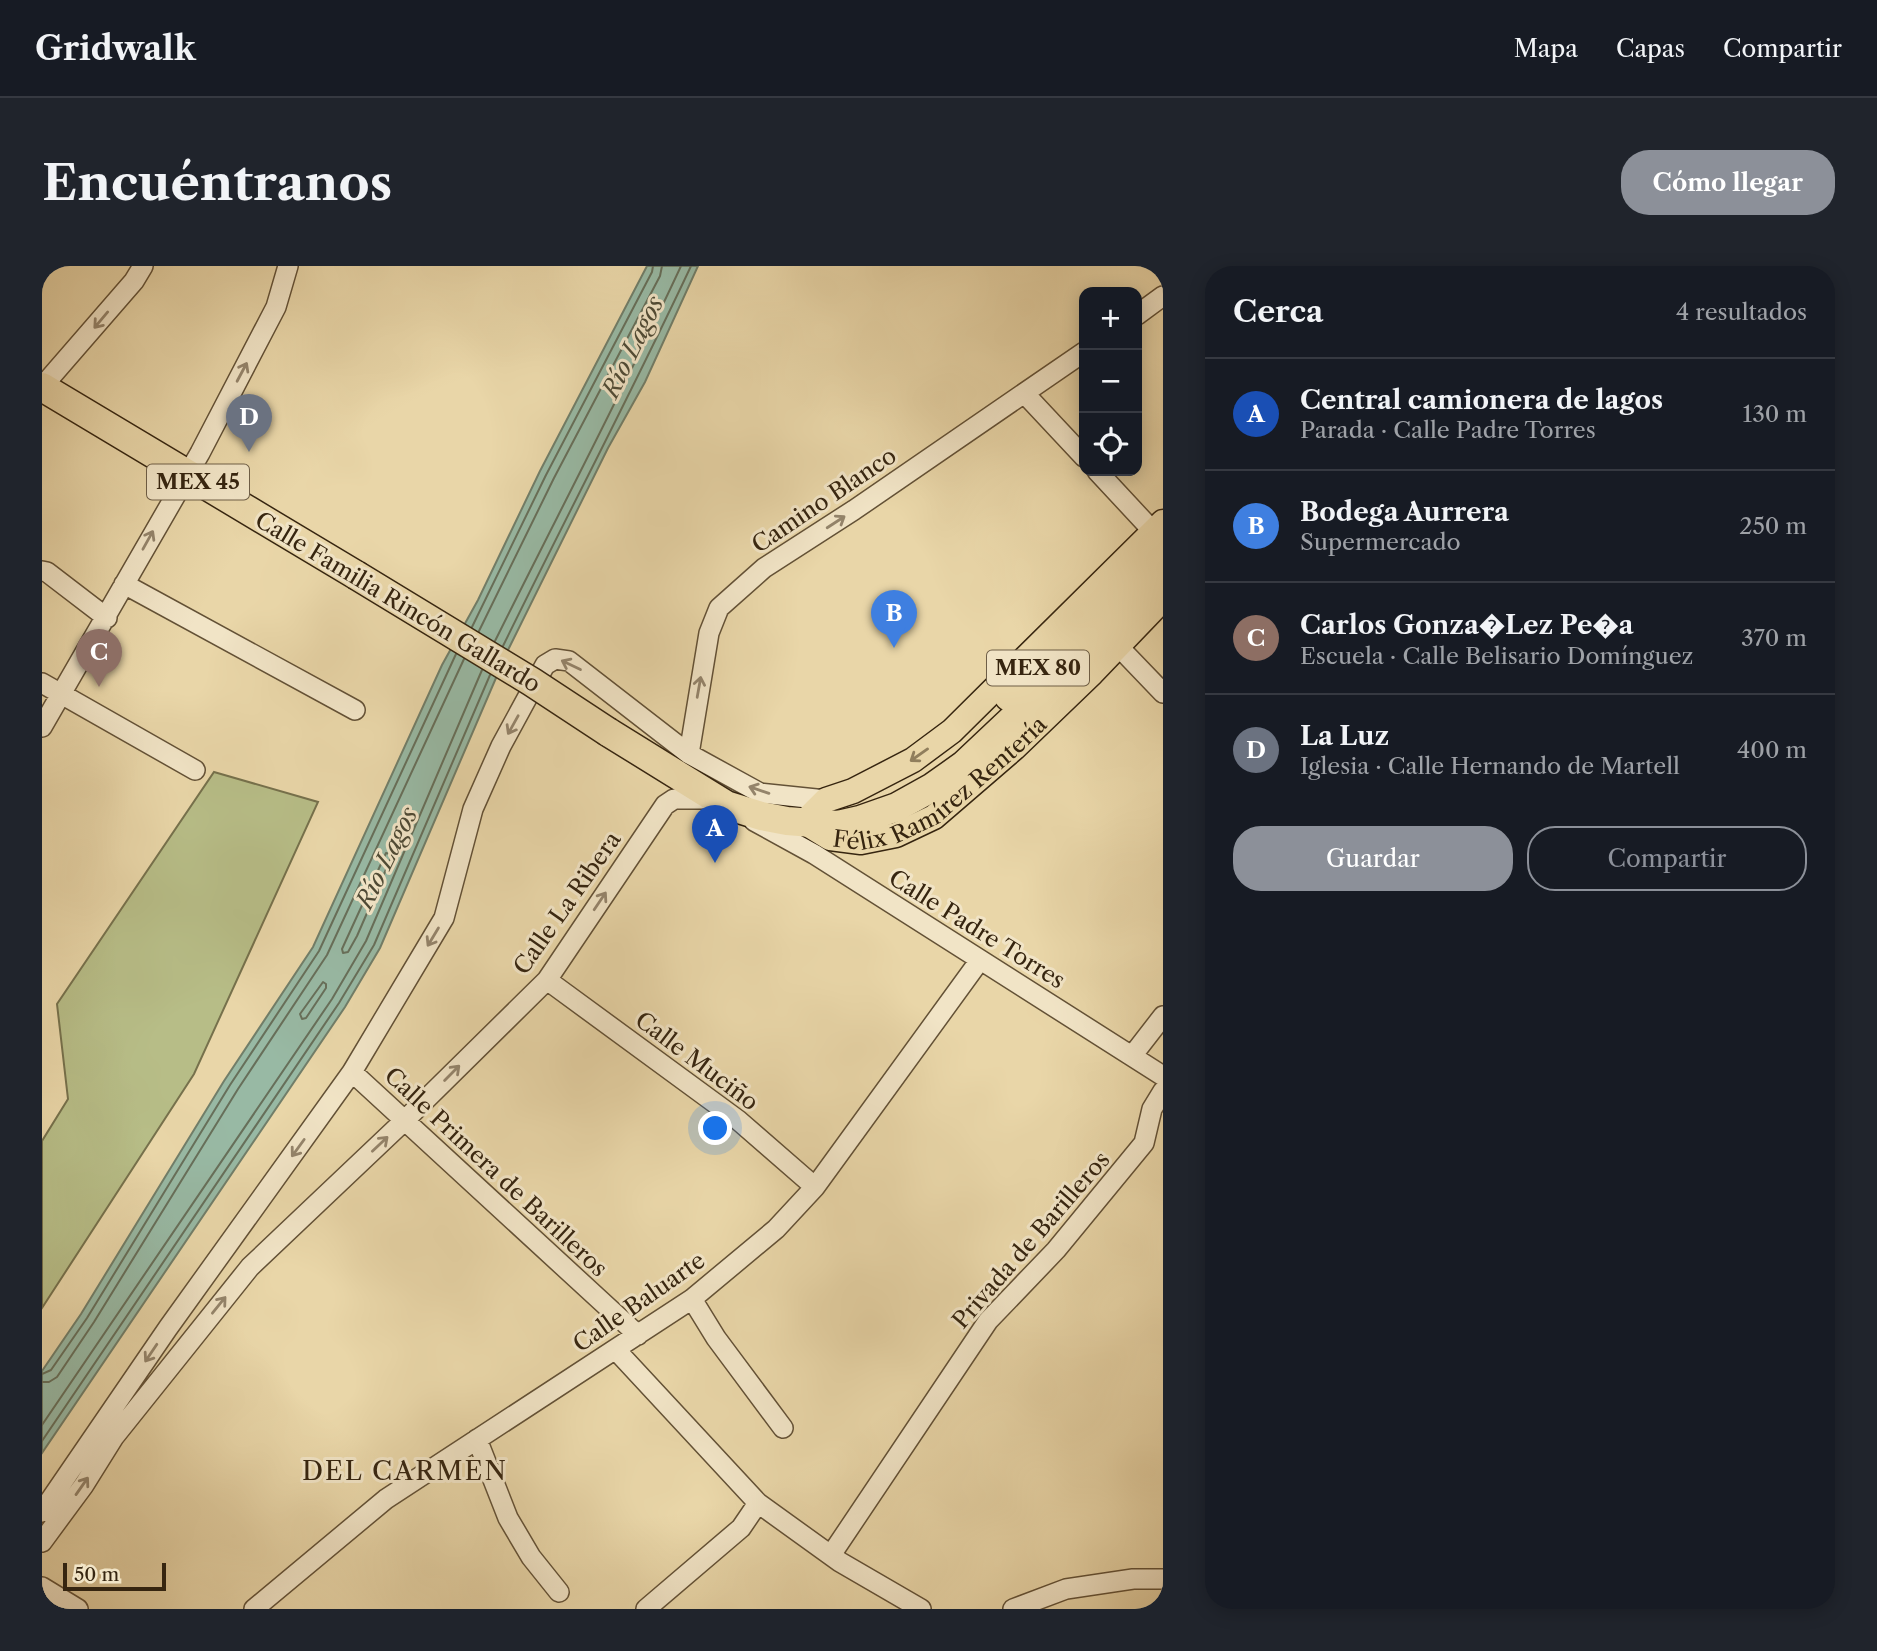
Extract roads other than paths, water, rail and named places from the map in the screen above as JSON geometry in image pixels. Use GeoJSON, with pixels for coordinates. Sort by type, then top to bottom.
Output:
{"type":"FeatureCollection","features":[{"type":"Feature","properties":{"kind":"highway","name":"Calle Familia Rincón Gallardo"},"geometry":{"type":"LineString","coordinates":[[42,387],[532,682],[722,802]]}},
{"type":"Feature","properties":{"kind":"highway","name":"MEX 80"},"geometry":{"type":"LineString","coordinates":[[919,794],[946,757],[1015,691],[1161,535]]}},
{"type":"Feature","properties":{"kind":"highway","name":"MEX 80"},"geometry":{"type":"LineString","coordinates":[[804,822],[827,829],[897,807],[964,765],[1163,577]]}},
{"type":"Feature","properties":{"kind":"highway"},"geometry":{"type":"LineString","coordinates":[[1015,691],[1022,661]]}},
{"type":"Feature","properties":{"kind":"highway","name":"MEX 45"},"geometry":{"type":"LineString","coordinates":[[722,802],[761,816],[804,822]]}},
{"type":"Feature","properties":{"kind":"main road","name":"Félix Ramírez Rentería"},"geometry":{"type":"LineString","coordinates":[[1161,535],[1022,661],[952,731],[913,760],[853,791],[827,829],[861,842],[896,835],[934,817],[1014,748],[1092,673],[1163,599]]}},
{"type":"Feature","properties":{"kind":"street"},"geometry":{"type":"LineString","coordinates":[[42,387],[134,281],[143,266]]}},
{"type":"Feature","properties":{"kind":"street"},"geometry":{"type":"LineString","coordinates":[[42,727],[107,618],[276,307],[288,266]]}},
{"type":"Feature","properties":{"kind":"street"},"geometry":{"type":"LineString","coordinates":[[1142,311],[1163,296]]}},
{"type":"Feature","properties":{"kind":"street","name":"Camino Blanco"},"geometry":{"type":"LineString","coordinates":[[689,754],[709,633],[719,608],[764,568],[1026,394],[1079,356]]}},
{"type":"Feature","properties":{"kind":"street"},"geometry":{"type":"LineString","coordinates":[[1026,394],[1079,452]]}},
{"type":"Feature","properties":{"kind":"street"},"geometry":{"type":"LineString","coordinates":[[1102,476],[1161,535]]}},
{"type":"Feature","properties":{"kind":"street"},"geometry":{"type":"LineString","coordinates":[[42,571],[47,572],[107,618]]}},
{"type":"Feature","properties":{"kind":"street"},"geometry":{"type":"LineString","coordinates":[[124,584],[355,710]]}},
{"type":"Feature","properties":{"kind":"street"},"geometry":{"type":"LineString","coordinates":[[1117,645],[1163,693]]}},
{"type":"Feature","properties":{"kind":"street"},"geometry":{"type":"LineString","coordinates":[[42,1513],[168,1328],[352,1072],[444,918],[474,810],[501,746],[545,665],[555,659],[569,662],[689,754],[827,829]]}},
{"type":"Feature","properties":{"kind":"street"},"geometry":{"type":"LineString","coordinates":[[42,683],[195,771]]}},
{"type":"Feature","properties":{"kind":"street","name":"Calle La Ribera"},"geometry":{"type":"LineString","coordinates":[[42,1542],[84,1485],[114,1437],[250,1266],[404,1121],[547,979],[666,805],[674,799],[687,797],[722,802]]}},
{"type":"Feature","properties":{"kind":"street","name":"Calle Padre Torres"},"geometry":{"type":"LineString","coordinates":[[722,802],[827,829],[979,960],[1163,1076]]}},
{"type":"Feature","properties":{"kind":"street","name":"Calle Baluarte"},"geometry":{"type":"LineString","coordinates":[[254,1609],[386,1499],[692,1299],[776,1229],[815,1187],[979,960]]}},
{"type":"Feature","properties":{"kind":"street","name":"Calle Muciño"},"geometry":{"type":"LineString","coordinates":[[547,979],[738,1120],[815,1187]]}},
{"type":"Feature","properties":{"kind":"street"},"geometry":{"type":"LineString","coordinates":[[1132,1056],[1163,1016]]}},
{"type":"Feature","properties":{"kind":"street","name":"Calle Primera de Barilleros"},"geometry":{"type":"LineString","coordinates":[[352,1072],[638,1335]]}},
{"type":"Feature","properties":{"kind":"street","name":"Privada de Barilleros"},"geometry":{"type":"LineString","coordinates":[[831,1555],[988,1321],[1056,1250],[1144,1143],[1152,1109],[1163,1091]]}},
{"type":"Feature","properties":{"kind":"street"},"geometry":{"type":"LineString","coordinates":[[692,1299],[716,1338],[783,1428]]}},
{"type":"Feature","properties":{"kind":"street"},"geometry":{"type":"LineString","coordinates":[[616,1350],[758,1503],[831,1555],[921,1609]]}},
{"type":"Feature","properties":{"kind":"street"},"geometry":{"type":"LineString","coordinates":[[477,1439],[508,1518],[531,1557],[559,1592]]}},
{"type":"Feature","properties":{"kind":"street"},"geometry":{"type":"LineString","coordinates":[[646,1609],[741,1528],[758,1503]]}},
{"type":"Feature","properties":{"kind":"street"},"geometry":{"type":"LineString","coordinates":[[1013,1609],[1066,1589],[1133,1579],[1163,1579]]}},
{"type":"Feature","properties":{"kind":"street"},"geometry":{"type":"LineString","coordinates":[[42,1587],[78,1609]]}},
{"type":"Feature","properties":{"kind":"water","name":"Río Lagos"},"geometry":{"type":"Polygon","coordinates":[[[647,266],[698,266],[645,382],[608,448],[508,650],[380,948],[345,1007],[42,1453],[42,1371],[81,1314],[224,1081],[313,947],[442,665],[478,600],[540,471],[647,266]]]}},
{"type":"Feature","properties":{"kind":"place","name":"La Luz"},"geometry":{"type":"Point","coordinates":[249,452]}},
{"type":"Feature","properties":{"kind":"place","name":"Bodega Aurrera"},"geometry":{"type":"Point","coordinates":[894,648]}},
{"type":"Feature","properties":{"kind":"place","name":"Carlos Gonza�Lez Pe�a"},"geometry":{"type":"Point","coordinates":[99,687]}},
{"type":"Feature","properties":{"kind":"place","name":"Central camionera de lagos"},"geometry":{"type":"Point","coordinates":[715,863]}},
{"type":"Feature","properties":{"kind":"district","name":"DEL CARMEN"},"geometry":{"type":"Point","coordinates":[405,1471]}}]}
